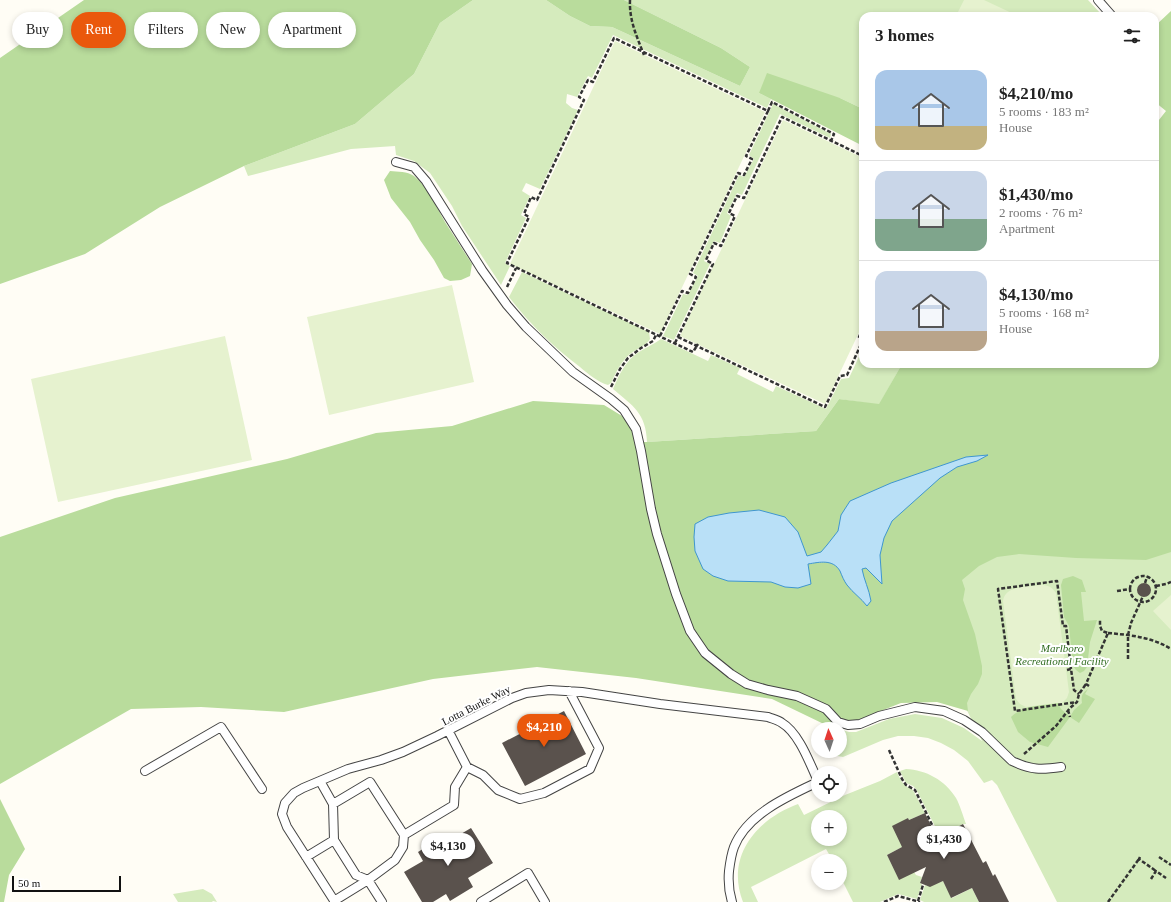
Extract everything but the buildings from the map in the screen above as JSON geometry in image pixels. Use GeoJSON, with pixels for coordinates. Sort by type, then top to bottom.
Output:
{"type":"FeatureCollection","features":[{"type":"Feature","properties":{"kind":"lane"},"geometry":{"type":"LineString","coordinates":[[1098,0],[1108,12]]}},
{"type":"Feature","properties":{"kind":"lane"},"geometry":{"type":"LineString","coordinates":[[396,162],[414,167],[426,181],[482,270],[502,298],[526,327],[546,348],[573,372],[624,410],[636,429],[642,451],[651,509],[660,546],[690,631],[705,653],[731,674],[747,684],[797,696],[826,709],[838,722],[848,725],[860,724],[879,716],[915,707],[944,711],[964,720],[982,732],[1014,762],[1027,767],[1043,769],[1061,767]]}},
{"type":"Feature","properties":{"kind":"lane","name":"Lotta Burke Way"},"geometry":{"type":"LineString","coordinates":[[334,902],[287,827],[282,814],[285,803],[303,788],[348,769],[403,752],[512,698],[526,693],[549,690],[582,692],[660,704],[768,717],[782,723],[790,730],[800,743],[811,767]]}},
{"type":"Feature","properties":{"kind":"lane"},"geometry":{"type":"LineString","coordinates":[[448,730],[467,766],[483,775],[498,790],[520,799],[544,793],[590,769],[599,748],[569,691]]}},
{"type":"Feature","properties":{"kind":"lane"},"geometry":{"type":"LineString","coordinates":[[145,771],[220,727],[262,789]]}},
{"type":"Feature","properties":{"kind":"lane"},"geometry":{"type":"LineString","coordinates":[[404,835],[454,805],[455,787],[467,766]]}},
{"type":"Feature","properties":{"kind":"lane"},"geometry":{"type":"LineString","coordinates":[[320,781],[333,804],[334,840],[356,875],[368,880],[382,902]]}},
{"type":"Feature","properties":{"kind":"lane"},"geometry":{"type":"LineString","coordinates":[[333,804],[370,782],[404,835],[403,847],[395,860],[334,902]]}},
{"type":"Feature","properties":{"kind":"lane"},"geometry":{"type":"LineString","coordinates":[[732,902],[728,882],[730,862],[734,847],[742,833],[761,814],[772,806],[811,785]]}},
{"type":"Feature","properties":{"kind":"lane"},"geometry":{"type":"LineString","coordinates":[[306,857],[334,840]]}},
{"type":"Feature","properties":{"kind":"lane"},"geometry":{"type":"LineString","coordinates":[[481,902],[528,873],[545,902]]}},
{"type":"Feature","properties":{"kind":"path"},"geometry":{"type":"LineString","coordinates":[[630,0],[630,10],[634,29],[644,55]]}},
{"type":"Feature","properties":{"kind":"path"},"geometry":{"type":"LineString","coordinates":[[697,345],[694,352],[507,263],[529,217],[524,214],[531,197],[537,200],[584,100],[579,97],[588,80],[592,82],[614,38],[768,111]]}},
{"type":"Feature","properties":{"kind":"path"},"geometry":{"type":"LineString","coordinates":[[660,336],[682,291],[688,293],[696,277],[690,274],[738,173],[744,175],[752,159],[746,156],[772,102],[834,134],[830,140]]}},
{"type":"Feature","properties":{"kind":"path"},"geometry":{"type":"LineString","coordinates":[[675,343],[713,264],[706,260],[714,243],[721,246],[735,216],[729,213],[737,196],[744,198],[782,117],[859,154]]}},
{"type":"Feature","properties":{"kind":"path"},"geometry":{"type":"LineString","coordinates":[[502,298],[516,268]]}},
{"type":"Feature","properties":{"kind":"path"},"geometry":{"type":"LineString","coordinates":[[607,396],[620,368],[628,358],[653,341],[656,334]]}},
{"type":"Feature","properties":{"kind":"path"},"geometry":{"type":"LineString","coordinates":[[678,337],[825,407],[840,376],[847,376],[859,349]]}},
{"type":"Feature","properties":{"kind":"path"},"geometry":{"type":"LineString","coordinates":[[1140,576],[1147,577],[1152,580],[1156,586],[1156,591],[1152,599],[1149,601],[1141,602],[1132,597],[1130,589],[1133,581],[1140,576]]}},
{"type":"Feature","properties":{"kind":"path"},"geometry":{"type":"LineString","coordinates":[[1145,583],[1147,577]]}},
{"type":"Feature","properties":{"kind":"path"},"geometry":{"type":"LineString","coordinates":[[1077,702],[1015,711],[998,589],[1057,582],[1063,626],[1066,626],[1074,690],[1079,694]]}},
{"type":"Feature","properties":{"kind":"path"},"geometry":{"type":"LineString","coordinates":[[1156,586],[1171,582]]}},
{"type":"Feature","properties":{"kind":"path"},"geometry":{"type":"LineString","coordinates":[[1117,591],[1130,589]]}},
{"type":"Feature","properties":{"kind":"path"},"geometry":{"type":"LineString","coordinates":[[1128,659],[1128,635],[1131,623],[1143,596]]}},
{"type":"Feature","properties":{"kind":"path"},"geometry":{"type":"LineString","coordinates":[[1100,620],[1102,631],[1108,633],[1140,636],[1156,641],[1171,649]]}},
{"type":"Feature","properties":{"kind":"path"},"geometry":{"type":"LineString","coordinates":[[1014,762],[1056,726],[1068,710],[1077,702],[1079,694],[1088,685],[1108,633]]}},
{"type":"Feature","properties":{"kind":"path"},"geometry":{"type":"LineString","coordinates":[[1066,670],[1071,669]]}},
{"type":"Feature","properties":{"kind":"path"},"geometry":{"type":"LineString","coordinates":[[1068,710],[1070,717]]}},
{"type":"Feature","properties":{"kind":"path"},"geometry":{"type":"LineString","coordinates":[[889,750],[904,783],[915,790],[938,837]]}},
{"type":"Feature","properties":{"kind":"path"},"geometry":{"type":"LineString","coordinates":[[1159,857],[1171,865]]}},
{"type":"Feature","properties":{"kind":"path"},"geometry":{"type":"LineString","coordinates":[[1108,902],[1139,858],[1166,878]]}},
{"type":"Feature","properties":{"kind":"path"},"geometry":{"type":"LineString","coordinates":[[1151,879],[1156,871]]}},
{"type":"Feature","properties":{"kind":"path"},"geometry":{"type":"LineString","coordinates":[[884,902],[898,896],[919,902],[923,885]]}},
{"type":"Feature","properties":{"kind":"green space"},"geometry":{"type":"Polygon","coordinates":[[[84,0],[473,0],[440,23],[414,74],[355,124],[244,166],[160,207],[85,254],[0,284],[0,58],[14,48],[63,48],[63,14],[84,0]]]}},
{"type":"Feature","properties":{"kind":"green space"},"geometry":{"type":"Polygon","coordinates":[[[473,0],[546,0],[570,16],[590,26],[612,27],[740,86],[750,67],[721,48],[624,0],[1088,0],[1099,12],[859,12],[859,107],[840,98],[759,93],[771,99],[767,108],[613,35],[592,78],[588,76],[577,97],[567,94],[566,103],[572,108],[578,110],[540,189],[526,183],[522,191],[530,196],[521,215],[526,218],[505,263],[510,266],[501,285],[462,226],[452,206],[430,173],[414,161],[396,155],[395,146],[351,149],[248,176],[244,166],[355,124],[414,74],[440,23],[473,0]]]}},
{"type":"Feature","properties":{"kind":"green space"},"geometry":{"type":"Polygon","coordinates":[[[546,0],[624,0],[721,48],[750,67],[740,86],[612,27],[590,26],[570,16],[546,0]]]}},
{"type":"Feature","properties":{"kind":"green space"},"geometry":{"type":"Polygon","coordinates":[[[964,0],[984,0],[1010,12],[958,12],[964,0]]]}},
{"type":"Feature","properties":{"kind":"green space"},"geometry":{"type":"Polygon","coordinates":[[[1171,11],[1171,552],[1146,560],[1076,558],[1019,554],[997,557],[979,566],[962,580],[965,589],[963,600],[975,634],[982,666],[982,674],[978,684],[967,703],[968,711],[937,702],[901,703],[858,720],[847,722],[820,722],[772,699],[636,678],[537,667],[433,679],[284,712],[201,707],[131,709],[0,784],[0,537],[115,498],[287,459],[376,433],[452,426],[533,401],[604,405],[632,422],[642,442],[647,442],[816,431],[839,399],[879,404],[900,368],[1159,368],[1159,120],[1166,111],[1159,105],[1159,22],[1171,11]]]}},
{"type":"Feature","properties":{"kind":"green space"},"geometry":{"type":"Polygon","coordinates":[[[615,41],[765,112],[660,334],[510,264],[615,41]]]}},
{"type":"Feature","properties":{"kind":"green space"},"geometry":{"type":"Polygon","coordinates":[[[767,73],[840,98],[859,107],[859,144],[759,93],[767,73]]]}},
{"type":"Feature","properties":{"kind":"green space"},"geometry":{"type":"Polygon","coordinates":[[[773,104],[831,134],[830,138],[780,114],[742,195],[737,193],[727,213],[731,216],[720,243],[714,241],[704,261],[710,264],[674,340],[663,336],[683,294],[688,295],[698,276],[693,273],[739,175],[744,177],[754,159],[749,155],[773,104]]]}},
{"type":"Feature","properties":{"kind":"green space"},"geometry":{"type":"Polygon","coordinates":[[[783,120],[859,156],[859,332],[825,404],[680,336],[783,120]]]}},
{"type":"Feature","properties":{"kind":"green space"},"geometry":{"type":"Polygon","coordinates":[[[390,171],[411,174],[424,186],[472,264],[470,276],[461,280],[450,281],[444,278],[410,222],[391,198],[384,180],[390,171]]]}},
{"type":"Feature","properties":{"kind":"green space"},"geometry":{"type":"Polygon","coordinates":[[[522,272],[649,332],[650,339],[647,343],[632,352],[624,360],[611,383],[608,385],[593,378],[551,343],[509,297],[522,272]]]}},
{"type":"Feature","properties":{"kind":"green space"},"geometry":{"type":"Polygon","coordinates":[[[452,285],[474,382],[329,415],[307,317],[452,285]]]}},
{"type":"Feature","properties":{"kind":"green space"},"geometry":{"type":"Polygon","coordinates":[[[225,336],[252,460],[58,502],[31,379],[225,336]]]}},
{"type":"Feature","properties":{"kind":"green space"},"geometry":{"type":"Polygon","coordinates":[[[661,339],[708,361],[711,355],[740,368],[737,374],[773,392],[776,386],[826,409],[841,379],[849,378],[859,357],[859,368],[900,368],[879,405],[839,399],[816,431],[647,442],[646,432],[641,417],[632,406],[613,389],[626,364],[639,352],[661,339]]]}},
{"type":"Feature","properties":{"kind":"green space","name":"Marlboro Recreational Facility"},"geometry":{"type":"Polygon","coordinates":[[[1171,537],[1171,902],[1057,902],[997,785],[992,780],[984,783],[968,761],[954,750],[941,743],[928,738],[898,736],[883,740],[847,755],[847,731],[856,732],[889,719],[915,714],[942,718],[964,728],[982,741],[956,688],[948,549],[1171,537]]]}},
{"type":"Feature","properties":{"kind":"green space"},"geometry":{"type":"Polygon","coordinates":[[[1073,576],[1082,580],[1086,592],[1081,592],[1084,621],[1097,620],[1090,642],[1087,667],[1080,673],[1073,666],[1069,626],[1064,617],[1061,585],[1063,579],[1073,576]]]}},
{"type":"Feature","properties":{"kind":"green space"},"geometry":{"type":"Polygon","coordinates":[[[1041,585],[1050,587],[1056,593],[1069,692],[1067,698],[1062,703],[1026,707],[1020,704],[1016,699],[1003,601],[1008,592],[1012,589],[1041,585]]]}},
{"type":"Feature","properties":{"kind":"green space"},"geometry":{"type":"Polygon","coordinates":[[[1171,595],[1171,630],[1153,611],[1171,595]]]}},
{"type":"Feature","properties":{"kind":"green space"},"geometry":{"type":"Polygon","coordinates":[[[1088,689],[1085,694],[1095,699],[1079,723],[1070,717],[1074,710],[1082,703],[1082,695],[1088,689]]]}},
{"type":"Feature","properties":{"kind":"green space"},"geometry":{"type":"Polygon","coordinates":[[[1058,703],[1061,709],[1070,717],[1048,747],[1030,742],[1018,732],[1011,717],[1027,708],[1058,703]]]}},
{"type":"Feature","properties":{"kind":"green space"},"geometry":{"type":"Polygon","coordinates":[[[906,769],[921,771],[941,781],[956,798],[966,824],[963,824],[940,836],[916,789],[906,783],[900,771],[906,769]]]}},
{"type":"Feature","properties":{"kind":"green space"},"geometry":{"type":"Polygon","coordinates":[[[897,772],[903,783],[913,790],[925,813],[909,820],[908,818],[902,847],[887,855],[899,879],[914,872],[916,875],[922,877],[920,883],[922,884],[917,899],[898,894],[880,902],[853,902],[847,890],[847,854],[829,854],[826,849],[816,854],[811,854],[811,857],[751,887],[758,902],[743,902],[739,885],[738,869],[748,841],[758,829],[770,819],[798,804],[804,815],[811,812],[811,846],[847,846],[847,810],[814,810],[831,802],[847,802],[847,794],[880,781],[897,772]]]}},
{"type":"Feature","properties":{"kind":"green space"},"geometry":{"type":"Polygon","coordinates":[[[0,799],[25,849],[9,875],[4,902],[0,902],[0,799]]]}},
{"type":"Feature","properties":{"kind":"green space"},"geometry":{"type":"Polygon","coordinates":[[[943,881],[952,898],[972,888],[979,902],[924,902],[920,900],[925,885],[927,886],[943,881]]]}},
{"type":"Feature","properties":{"kind":"green space"},"geometry":{"type":"Polygon","coordinates":[[[203,889],[212,894],[217,902],[178,902],[173,894],[203,889]]]}},
{"type":"Feature","properties":{"kind":"water"},"geometry":{"type":"Polygon","coordinates":[[[988,455],[977,461],[957,467],[940,478],[892,521],[884,538],[880,555],[882,584],[866,568],[862,569],[871,601],[867,606],[847,585],[837,567],[830,563],[822,562],[808,564],[811,584],[798,588],[785,587],[771,582],[728,581],[713,576],[703,569],[695,551],[695,524],[708,517],[759,510],[785,517],[798,532],[807,556],[821,552],[838,531],[841,515],[850,501],[891,483],[966,457],[988,455]]]}}]}
